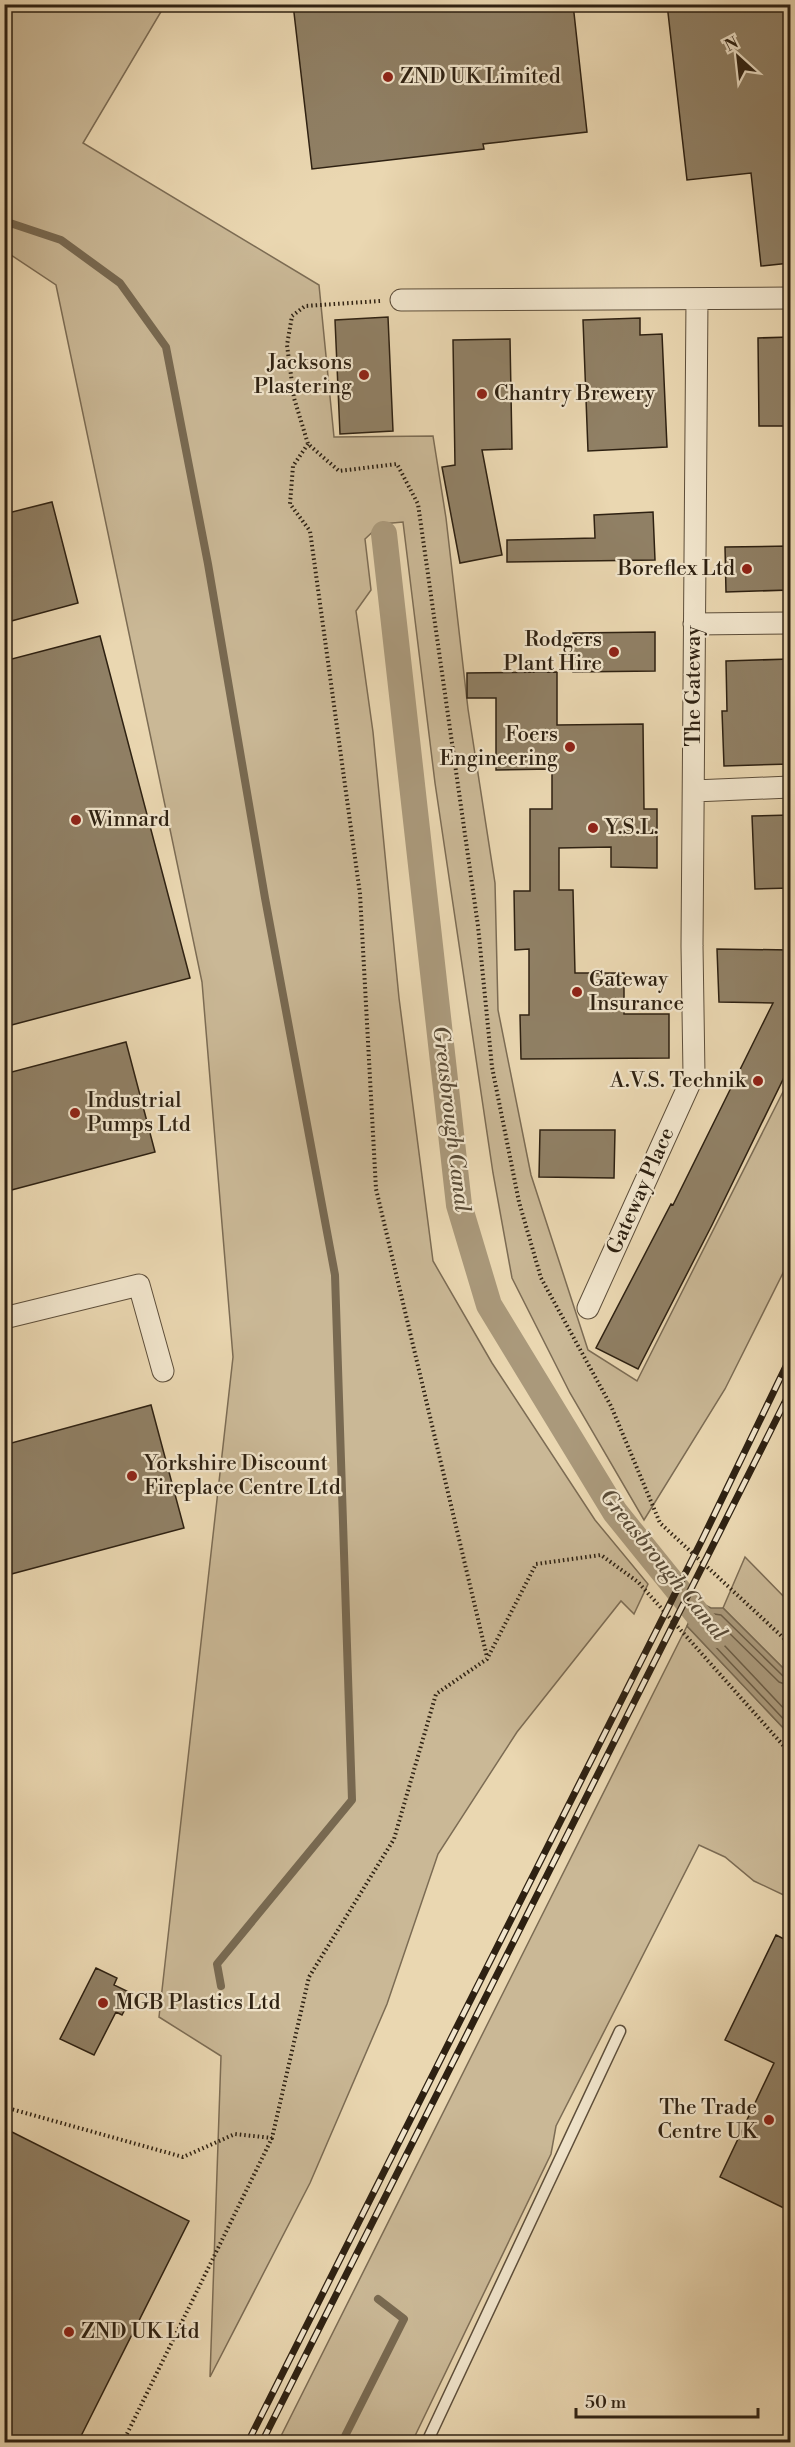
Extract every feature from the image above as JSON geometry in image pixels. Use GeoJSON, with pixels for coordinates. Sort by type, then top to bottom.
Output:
{"type":"FeatureCollection","features":[{"type":"Feature","properties":{"kind":"street"},"geometry":{"type":"LineString","coordinates":[[401,300],[790,298]]}},
{"type":"Feature","properties":{"kind":"street","name":"The Gateway"},"geometry":{"type":"LineString","coordinates":[[694,1074],[692,946],[697,299]]}},
{"type":"Feature","properties":{"kind":"street"},"geometry":{"type":"LineString","coordinates":[[694,624],[790,623]]}},
{"type":"Feature","properties":{"kind":"street"},"geometry":{"type":"LineString","coordinates":[[694,791],[790,787]]}},
{"type":"Feature","properties":{"kind":"street","name":"Gateway Place"},"geometry":{"type":"LineString","coordinates":[[588,1308],[694,1074]]}},
{"type":"Feature","properties":{"kind":"street"},"geometry":{"type":"LineString","coordinates":[[4,1318],[139,1285],[163,1371]]}},
{"type":"Feature","properties":{"kind":"lane"},"geometry":{"type":"LineString","coordinates":[[428,2442],[620,2031]]}},
{"type":"Feature","properties":{"kind":"path"},"geometry":{"type":"LineString","coordinates":[[401,300],[305,306],[292,316],[287,345],[294,398],[308,444],[339,471],[397,464],[418,504],[478,926],[492,1067],[519,1202],[541,1278],[611,1406],[660,1523],[790,1644]]}},
{"type":"Feature","properties":{"kind":"path"},"geometry":{"type":"LineString","coordinates":[[308,444],[293,466],[290,504],[310,531],[360,894],[376,1189],[487,1659]]}},
{"type":"Feature","properties":{"kind":"path"},"geometry":{"type":"LineString","coordinates":[[123,2442],[272,2138],[309,1977],[394,1839],[436,1694],[487,1659],[536,1564],[601,1555],[638,1582],[790,1753]]}},
{"type":"Feature","properties":{"kind":"path"},"geometry":{"type":"LineString","coordinates":[[4,2107],[183,2157],[235,2134],[272,2138]]}},
{"type":"Feature","properties":{"kind":"shaded area"},"geometry":{"type":"Polygon","coordinates":[[[4,5],[165,5],[83,143],[319,285],[334,437],[433,436],[446,518],[468,709],[495,883],[498,1010],[531,1175],[588,1350],[637,1381],[790,1078],[790,1259],[725,1389],[644,1520],[570,1393],[512,1278],[493,1173],[435,783],[403,522],[381,524],[365,539],[371,590],[356,611],[373,732],[399,998],[433,1261],[492,1363],[595,1520],[648,1584],[634,1614],[621,1601],[517,1732],[438,1854],[387,2004],[310,2183],[210,2377],[221,2056],[159,2017],[233,1357],[202,982],[56,285],[5,251],[4,5]]]}},
{"type":"Feature","properties":{"kind":"shaded area"},"geometry":{"type":"Polygon","coordinates":[[[745,1557],[790,1603],[790,1675],[723,1608],[745,1557]]]}},
{"type":"Feature","properties":{"kind":"shaded area"},"geometry":{"type":"Polygon","coordinates":[[[687,1626],[790,1735],[790,1898],[754,1881],[725,1857],[699,1845],[556,2126],[551,2154],[412,2442],[278,2442],[687,1626]]]}},
{"type":"Feature","properties":{"kind":"water"},"geometry":{"type":"Polygon","coordinates":[[[697,1601],[711,1608],[723,1608],[790,1675],[790,1735],[687,1626],[697,1601]]]}},
{"type":"Feature","properties":{"kind":"building","name":"ZND UK Limited"},"geometry":{"type":"Polygon","coordinates":[[[293,4],[573,4],[587,132],[483,144],[484,149],[312,169],[293,4]]]}},
{"type":"Feature","properties":{"kind":"building"},"geometry":{"type":"Polygon","coordinates":[[[667,4],[790,4],[790,263],[761,266],[751,173],[687,180],[667,4]]]}},
{"type":"Feature","properties":{"kind":"building","name":"Jacksons Plastering"},"geometry":{"type":"Polygon","coordinates":[[[388,317],[393,431],[340,434],[335,320],[388,317]]]}},
{"type":"Feature","properties":{"kind":"building"},"geometry":{"type":"Polygon","coordinates":[[[640,318],[640,335],[662,334],[667,447],[588,451],[583,320],[640,318]]]}},
{"type":"Feature","properties":{"kind":"building"},"geometry":{"type":"Polygon","coordinates":[[[790,337],[790,426],[759,426],[758,338],[790,337]]]}},
{"type":"Feature","properties":{"kind":"building"},"geometry":{"type":"Polygon","coordinates":[[[510,339],[512,449],[482,450],[502,555],[460,563],[442,467],[455,465],[453,340],[510,339]]]}},
{"type":"Feature","properties":{"kind":"building"},"geometry":{"type":"Polygon","coordinates":[[[52,502],[78,603],[4,623],[4,514],[52,502]]]}},
{"type":"Feature","properties":{"kind":"building"},"geometry":{"type":"Polygon","coordinates":[[[653,512],[655,560],[507,562],[507,540],[595,538],[594,515],[653,512]]]}},
{"type":"Feature","properties":{"kind":"building","name":"Boreflex Ltd"},"geometry":{"type":"Polygon","coordinates":[[[790,546],[790,590],[726,592],[725,547],[790,546]]]}},
{"type":"Feature","properties":{"kind":"building","name":"Rodgers Plant Hire"},"geometry":{"type":"Polygon","coordinates":[[[655,632],[655,671],[573,672],[573,633],[655,632]]]}},
{"type":"Feature","properties":{"kind":"building","name":"Winnard"},"geometry":{"type":"Polygon","coordinates":[[[100,636],[190,978],[4,1027],[4,661],[100,636]]]}},
{"type":"Feature","properties":{"kind":"building"},"geometry":{"type":"Polygon","coordinates":[[[790,659],[790,764],[724,766],[722,711],[727,711],[726,661],[790,659]]]}},
{"type":"Feature","properties":{"kind":"building"},"geometry":{"type":"Polygon","coordinates":[[[557,672],[557,725],[643,724],[644,809],[657,809],[657,868],[611,867],[611,847],[559,848],[559,890],[573,890],[575,973],[624,973],[624,1014],[669,1014],[669,1058],[521,1059],[520,1015],[529,1015],[529,949],[515,950],[514,891],[530,891],[530,809],[552,809],[552,769],[496,770],[496,698],[467,698],[467,673],[557,672]]]}},
{"type":"Feature","properties":{"kind":"building"},"geometry":{"type":"Polygon","coordinates":[[[790,815],[790,888],[755,889],[752,816],[790,815]]]}},
{"type":"Feature","properties":{"kind":"building"},"geometry":{"type":"Polygon","coordinates":[[[717,949],[790,950],[790,1065],[638,1369],[596,1348],[671,1204],[673,1205],[773,1003],[719,1002],[717,949]]]}},
{"type":"Feature","properties":{"kind":"building","name":"Industrial Pumps Ltd"},"geometry":{"type":"Polygon","coordinates":[[[126,1042],[155,1152],[4,1192],[4,1074],[126,1042]]]}},
{"type":"Feature","properties":{"kind":"building"},"geometry":{"type":"Polygon","coordinates":[[[540,1130],[615,1130],[614,1178],[539,1177],[540,1130]]]}},
{"type":"Feature","properties":{"kind":"building"},"geometry":{"type":"Polygon","coordinates":[[[151,1405],[184,1528],[4,1576],[4,1445],[151,1405]]]}},
{"type":"Feature","properties":{"kind":"building","name":"The Trade Centre UK"},"geometry":{"type":"Polygon","coordinates":[[[776,1935],[790,1942],[790,2211],[720,2177],[774,2063],[725,2040],[776,1935]]]}},
{"type":"Feature","properties":{"kind":"building","name":"MGB Plastics Ltd"},"geometry":{"type":"Polygon","coordinates":[[[96,1968],[117,1978],[114,1985],[133,1994],[122,2015],[116,2012],[94,2055],[60,2039],[96,1968]]]}},
{"type":"Feature","properties":{"kind":"building","name":"ZND UK Ltd"},"geometry":{"type":"Polygon","coordinates":[[[4,2128],[189,2221],[78,2442],[4,2442],[4,2128]]]}},
{"type":"Feature","properties":{"kind":"waterway"},"geometry":{"type":"LineString","coordinates":[[4,221],[61,240],[120,283],[166,347],[208,564],[265,898],[335,1275],[352,1800],[217,1964],[221,1986]]}},
{"type":"Feature","properties":{"kind":"waterway","name":"Greasbrough Canal"},"geometry":{"type":"LineString","coordinates":[[384,534],[459,1205],[489,1305],[615,1512],[703,1621],[717,1635]]}},
{"type":"Feature","properties":{"kind":"waterway"},"geometry":{"type":"LineString","coordinates":[[342,2442],[404,2319],[378,2299]]}},
{"type":"Feature","properties":{"kind":"railway"},"geometry":{"type":"LineString","coordinates":[[248,2442],[702,1540],[790,1358]]}},
{"type":"Feature","properties":{"kind":"railway"},"geometry":{"type":"LineString","coordinates":[[262,2442],[790,1392]]}},
{"type":"Feature","properties":{"kind":"place","name":"ZND UK Limited"},"geometry":{"type":"Point","coordinates":[388,77]}},
{"type":"Feature","properties":{"kind":"place","name":"Jacksons Plastering"},"geometry":{"type":"Point","coordinates":[364,375]}},
{"type":"Feature","properties":{"kind":"place","name":"Chantry Brewery"},"geometry":{"type":"Point","coordinates":[482,394]}},
{"type":"Feature","properties":{"kind":"place","name":"Boreflex Ltd"},"geometry":{"type":"Point","coordinates":[747,569]}},
{"type":"Feature","properties":{"kind":"place","name":"Rodgers Plant Hire"},"geometry":{"type":"Point","coordinates":[614,652]}},
{"type":"Feature","properties":{"kind":"place","name":"Foers Engineering"},"geometry":{"type":"Point","coordinates":[570,747]}},
{"type":"Feature","properties":{"kind":"place","name":"Winnard"},"geometry":{"type":"Point","coordinates":[76,820]}},
{"type":"Feature","properties":{"kind":"place","name":"Y.S.L."},"geometry":{"type":"Point","coordinates":[593,828]}},
{"type":"Feature","properties":{"kind":"place","name":"Gateway Insurance"},"geometry":{"type":"Point","coordinates":[577,992]}},
{"type":"Feature","properties":{"kind":"place","name":"A.V.S. Technik"},"geometry":{"type":"Point","coordinates":[758,1081]}},
{"type":"Feature","properties":{"kind":"place","name":"Industrial Pumps Ltd"},"geometry":{"type":"Point","coordinates":[75,1113]}},
{"type":"Feature","properties":{"kind":"place","name":"Yorkshire Discount Fireplace Centre Ltd"},"geometry":{"type":"Point","coordinates":[132,1476]}},
{"type":"Feature","properties":{"kind":"place","name":"MGB Plastics Ltd"},"geometry":{"type":"Point","coordinates":[103,2003]}},
{"type":"Feature","properties":{"kind":"place","name":"The Trade Centre UK"},"geometry":{"type":"Point","coordinates":[769,2120]}},
{"type":"Feature","properties":{"kind":"place","name":"ZND UK Ltd"},"geometry":{"type":"Point","coordinates":[69,2332]}}]}
